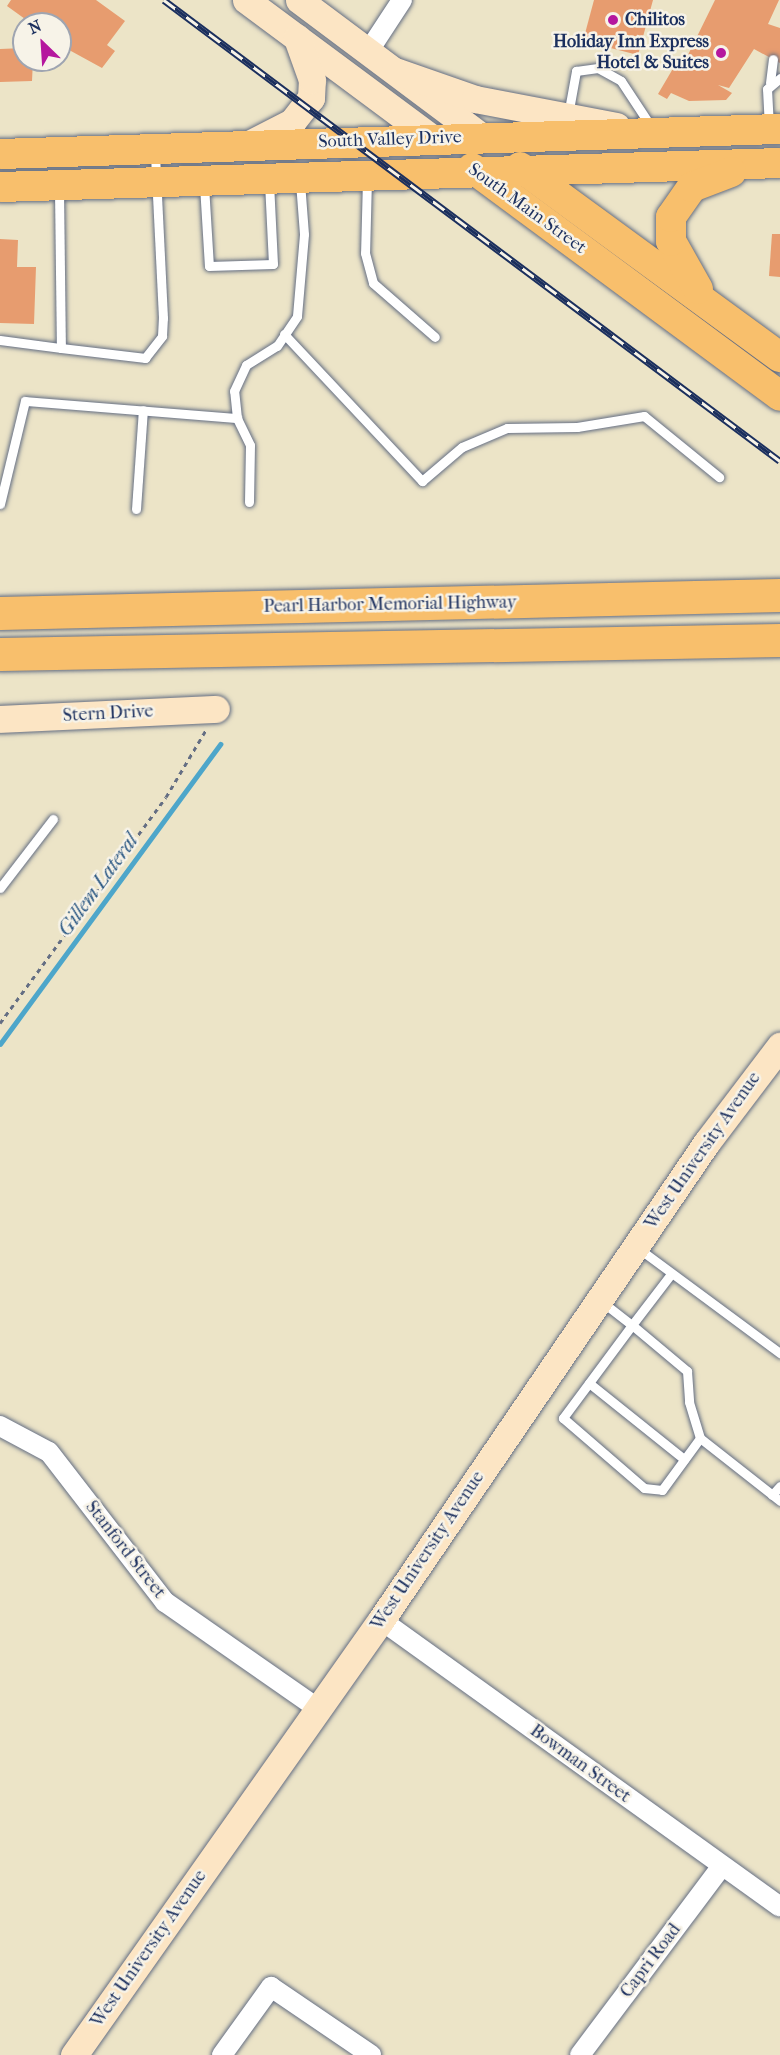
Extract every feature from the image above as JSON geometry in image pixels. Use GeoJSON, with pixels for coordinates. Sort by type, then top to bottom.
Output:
{"type":"FeatureCollection","features":[{"type":"Feature","properties":{"kind":"highway","name":"Pearl Harbor Memorial Highway"},"geometry":{"type":"LineString","coordinates":[[0,613],[780,595]]}},
{"type":"Feature","properties":{"kind":"highway"},"geometry":{"type":"LineString","coordinates":[[0,654],[780,640]]}},
{"type":"Feature","properties":{"kind":"main road","name":"South Valley Drive"},"geometry":{"type":"LineString","coordinates":[[0,154],[774,129]]}},
{"type":"Feature","properties":{"kind":"main road","name":"South Main Street"},"geometry":{"type":"LineString","coordinates":[[482,137],[524,171],[780,357]]}},
{"type":"Feature","properties":{"kind":"main road","name":"South Main Street"},"geometry":{"type":"LineString","coordinates":[[433,139],[780,396]]}},
{"type":"Feature","properties":{"kind":"main road","name":"South Valley Drive"},"geometry":{"type":"LineString","coordinates":[[0,187],[474,170],[524,171],[772,163]]}},
{"type":"Feature","properties":{"kind":"main road"},"geometry":{"type":"LineString","coordinates":[[706,302],[671,241],[674,208],[692,187],[772,163]]}},
{"type":"Feature","properties":{"kind":"street","name":"South Main Street"},"geometry":{"type":"LineString","coordinates":[[246,0],[433,139]]}},
{"type":"Feature","properties":{"kind":"street","name":"South Main Street"},"geometry":{"type":"LineString","coordinates":[[299,0],[482,137]]}},
{"type":"Feature","properties":{"kind":"street"},"geometry":{"type":"LineString","coordinates":[[368,52],[402,0]]}},
{"type":"Feature","properties":{"kind":"street"},"geometry":{"type":"LineString","coordinates":[[247,145],[292,122],[311,98],[312,80],[297,38]]}},
{"type":"Feature","properties":{"kind":"street"},"geometry":{"type":"LineString","coordinates":[[395,72],[475,99],[568,118],[656,132]]}},
{"type":"Feature","properties":{"kind":"street","name":"Stern Drive"},"geometry":{"type":"LineString","coordinates":[[0,719],[216,709]]}},
{"type":"Feature","properties":{"kind":"street","name":"West University Avenue"},"geometry":{"type":"LineString","coordinates":[[74,2055],[381,1620],[636,1246],[780,1046]]}},
{"type":"Feature","properties":{"kind":"street","name":"Stanford Street"},"geometry":{"type":"LineString","coordinates":[[0,1426],[49,1452],[165,1602],[317,1708]]}},
{"type":"Feature","properties":{"kind":"street","name":"Bowman Street"},"geometry":{"type":"LineString","coordinates":[[381,1620],[780,1907]]}},
{"type":"Feature","properties":{"kind":"street","name":"Capri Road"},"geometry":{"type":"LineString","coordinates":[[580,2055],[722,1866]]}},
{"type":"Feature","properties":{"kind":"street"},"geometry":{"type":"LineString","coordinates":[[222,2055],[271,1988],[371,2055]]}},
{"type":"Feature","properties":{"kind":"lane"},"geometry":{"type":"LineString","coordinates":[[773,59],[770,83],[774,129]]}},
{"type":"Feature","properties":{"kind":"lane"},"geometry":{"type":"LineString","coordinates":[[568,118],[576,71],[611,72],[656,132]]}},
{"type":"Feature","properties":{"kind":"lane"},"geometry":{"type":"LineString","coordinates":[[770,83],[780,78]]}},
{"type":"Feature","properties":{"kind":"lane"},"geometry":{"type":"LineString","coordinates":[[0,340],[145,358],[156,348],[163,318],[154,149]]}},
{"type":"Feature","properties":{"kind":"lane"},"geometry":{"type":"LineString","coordinates":[[367,174],[365,253],[373,283],[435,337]]}},
{"type":"Feature","properties":{"kind":"lane"},"geometry":{"type":"LineString","coordinates":[[249,502],[250,445],[237,418],[234,391],[246,365],[284,334],[297,316],[303,280],[300,176]]}},
{"type":"Feature","properties":{"kind":"lane"},"geometry":{"type":"LineString","coordinates":[[203,180],[209,266],[273,264],[269,177]]}},
{"type":"Feature","properties":{"kind":"lane"},"geometry":{"type":"LineString","coordinates":[[59,185],[60,348]]}},
{"type":"Feature","properties":{"kind":"lane"},"geometry":{"type":"LineString","coordinates":[[284,334],[422,481],[462,447],[507,428],[577,428],[644,416],[719,477]]}},
{"type":"Feature","properties":{"kind":"lane"},"geometry":{"type":"LineString","coordinates":[[0,504],[25,401],[237,418]]}},
{"type":"Feature","properties":{"kind":"lane"},"geometry":{"type":"LineString","coordinates":[[136,509],[143,410]]}},
{"type":"Feature","properties":{"kind":"lane"},"geometry":{"type":"LineString","coordinates":[[0,888],[54,819]]}},
{"type":"Feature","properties":{"kind":"lane"},"geometry":{"type":"LineString","coordinates":[[636,1246],[780,1353]]}},
{"type":"Feature","properties":{"kind":"lane"},"geometry":{"type":"LineString","coordinates":[[671,1274],[562,1418],[644,1488],[662,1490],[700,1438]]}},
{"type":"Feature","properties":{"kind":"lane"},"geometry":{"type":"LineString","coordinates":[[599,1299],[687,1371],[689,1402],[700,1438],[776,1498],[780,1486]]}},
{"type":"Feature","properties":{"kind":"lane"},"geometry":{"type":"LineString","coordinates":[[589,1383],[684,1459]]}},
{"type":"Feature","properties":{"kind":"path"},"geometry":{"type":"LineString","coordinates":[[0,1023],[166,797],[216,709]]}},
{"type":"Feature","properties":{"kind":"building"},"geometry":{"type":"Polygon","coordinates":[[[11,0],[96,0],[125,21],[107,45],[115,51],[102,68],[72,52],[72,12],[15,12],[7,6],[11,0]]]}},
{"type":"Feature","properties":{"kind":"building"},"geometry":{"type":"Polygon","coordinates":[[[594,0],[653,0],[638,55],[583,41],[594,0]]]}},
{"type":"Feature","properties":{"kind":"building","name":"Holiday Inn Express Hotel & Suites"},"geometry":{"type":"Polygon","coordinates":[[[715,0],[779,0],[768,24],[780,28],[780,63],[754,49],[729,88],[718,85],[732,93],[726,100],[689,101],[671,93],[667,99],[658,94],[678,60],[684,63],[715,0]]]}},
{"type":"Feature","properties":{"kind":"building"},"geometry":{"type":"Polygon","coordinates":[[[12,48],[12,72],[32,72],[32,81],[0,82],[0,49],[12,48]]]}},
{"type":"Feature","properties":{"kind":"building"},"geometry":{"type":"Polygon","coordinates":[[[772,234],[780,234],[780,277],[769,276],[772,234]]]}},
{"type":"Feature","properties":{"kind":"building"},"geometry":{"type":"Polygon","coordinates":[[[0,239],[18,240],[17,267],[36,267],[34,324],[0,323],[0,239]]]}},
{"type":"Feature","properties":{"kind":"waterway","name":"Gillem Lateral"},"geometry":{"type":"LineString","coordinates":[[0,1044],[220,744]]}},
{"type":"Feature","properties":{"kind":"railway"},"geometry":{"type":"LineString","coordinates":[[164,0],[780,461]]}},
{"type":"Feature","properties":{"kind":"place","name":"Chilitos"},"geometry":{"type":"Point","coordinates":[613,20]}},
{"type":"Feature","properties":{"kind":"place","name":"Holiday Inn Express Hotel & Suites"},"geometry":{"type":"Point","coordinates":[721,53]}}]}
